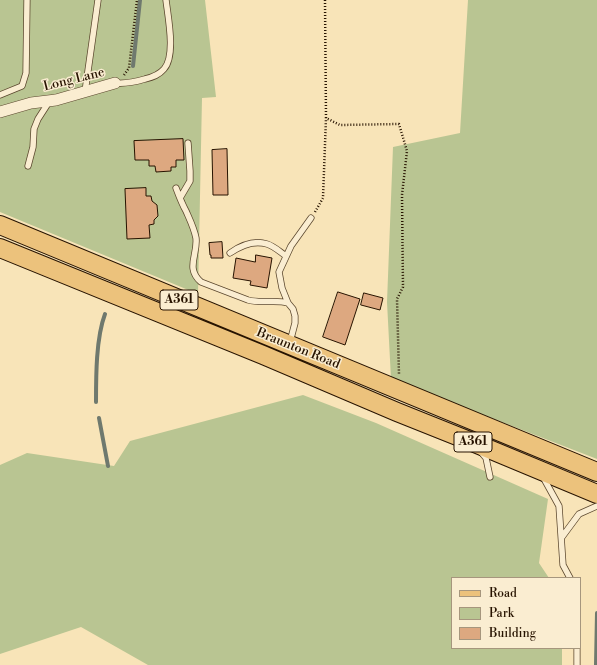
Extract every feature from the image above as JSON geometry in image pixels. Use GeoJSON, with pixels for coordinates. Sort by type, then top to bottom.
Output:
{"type":"FeatureCollection","features":[{"type":"Feature","properties":{"kind":"main road","name":"Braunton Road"},"geometry":{"type":"LineString","coordinates":[[0,225],[597,472]]}},
{"type":"Feature","properties":{"kind":"main road","name":"Braunton Road"},"geometry":{"type":"LineString","coordinates":[[0,248],[264,355],[397,412],[597,494]]}},
{"type":"Feature","properties":{"kind":"street","name":"Long Lane"},"geometry":{"type":"LineString","coordinates":[[0,112],[31,103],[56,100],[115,83]]}},
{"type":"Feature","properties":{"kind":"lane"},"geometry":{"type":"LineString","coordinates":[[0,95],[22,86],[26,73],[27,0]]}},
{"type":"Feature","properties":{"kind":"lane"},"geometry":{"type":"LineString","coordinates":[[85,92],[98,0]]}},
{"type":"Feature","properties":{"kind":"lane"},"geometry":{"type":"LineString","coordinates":[[115,83],[124,84],[156,76],[168,63],[171,44],[166,0]]}},
{"type":"Feature","properties":{"kind":"lane"},"geometry":{"type":"LineString","coordinates":[[28,166],[33,147],[34,129],[38,119],[47,105],[47,102]]}},
{"type":"Feature","properties":{"kind":"lane"},"geometry":{"type":"LineString","coordinates":[[180,198],[190,182],[188,143]]}},
{"type":"Feature","properties":{"kind":"lane"},"geometry":{"type":"LineString","coordinates":[[176,188],[193,227],[196,239],[196,250],[192,268],[196,277],[201,282],[254,302],[280,301],[288,303]]}},
{"type":"Feature","properties":{"kind":"lane"},"geometry":{"type":"LineString","coordinates":[[290,345],[295,323],[294,309],[288,303],[282,288],[279,272],[290,246],[312,218]]}},
{"type":"Feature","properties":{"kind":"lane"},"geometry":{"type":"LineString","coordinates":[[230,253],[235,249],[250,244],[265,244],[275,248],[286,256]]}},
{"type":"Feature","properties":{"kind":"lane"},"geometry":{"type":"LineString","coordinates":[[472,442],[486,458],[490,477]]}},
{"type":"Feature","properties":{"kind":"lane"},"geometry":{"type":"LineString","coordinates":[[540,471],[558,506],[562,537],[563,565],[569,577]]}},
{"type":"Feature","properties":{"kind":"lane"},"geometry":{"type":"LineString","coordinates":[[562,537],[579,514],[597,506]]}},
{"type":"Feature","properties":{"kind":"lane"},"geometry":{"type":"LineString","coordinates":[[577,649],[577,665]]}},
{"type":"Feature","properties":{"kind":"path","name":"Long Lane"},"geometry":{"type":"LineString","coordinates":[[115,83],[122,78],[129,68],[137,0]]}},
{"type":"Feature","properties":{"kind":"path"},"geometry":{"type":"LineString","coordinates":[[312,218],[323,198],[326,118],[325,0]]}},
{"type":"Feature","properties":{"kind":"path"},"geometry":{"type":"LineString","coordinates":[[326,118],[340,126],[399,124],[407,151],[402,195],[403,287],[397,299],[399,371]]}},
{"type":"Feature","properties":{"kind":"green space"},"geometry":{"type":"Polygon","coordinates":[[[0,0],[205,0],[216,97],[202,98],[198,294],[0,212],[0,0]]]}},
{"type":"Feature","properties":{"kind":"green space"},"geometry":{"type":"Polygon","coordinates":[[[468,0],[597,0],[597,459],[391,379],[387,302],[393,147],[460,133],[468,0]]]}},
{"type":"Feature","properties":{"kind":"green space"},"geometry":{"type":"Polygon","coordinates":[[[303,395],[376,423],[548,499],[539,563],[548,577],[451,577],[451,649],[562,649],[562,665],[148,665],[81,627],[0,654],[0,465],[27,453],[114,466],[130,441],[303,395]]]}},
{"type":"Feature","properties":{"kind":"building"},"geometry":{"type":"Polygon","coordinates":[[[183,139],[184,160],[176,160],[176,167],[171,167],[171,171],[156,172],[155,166],[149,166],[149,160],[135,160],[134,141],[183,139]]]}},
{"type":"Feature","properties":{"kind":"building"},"geometry":{"type":"Polygon","coordinates":[[[227,149],[228,195],[213,195],[212,150],[227,149]]]}},
{"type":"Feature","properties":{"kind":"building"},"geometry":{"type":"Polygon","coordinates":[[[146,188],[146,196],[151,196],[152,201],[157,205],[158,216],[154,220],[154,224],[149,225],[150,238],[127,239],[125,189],[146,188]]]}},
{"type":"Feature","properties":{"kind":"building"},"geometry":{"type":"Polygon","coordinates":[[[222,242],[223,258],[211,258],[209,243],[222,242]]]}},
{"type":"Feature","properties":{"kind":"building"},"geometry":{"type":"Polygon","coordinates":[[[256,255],[272,258],[267,288],[250,285],[251,281],[233,278],[236,258],[255,262],[256,255]]]}},
{"type":"Feature","properties":{"kind":"building"},"geometry":{"type":"Polygon","coordinates":[[[338,292],[360,299],[345,345],[323,337],[338,292]]]}},
{"type":"Feature","properties":{"kind":"building"},"geometry":{"type":"Polygon","coordinates":[[[364,293],[383,298],[380,310],[361,305],[364,293]]]}},
{"type":"Feature","properties":{"kind":"waterway"},"geometry":{"type":"LineString","coordinates":[[133,66],[140,0]]}},
{"type":"Feature","properties":{"kind":"waterway"},"geometry":{"type":"LineString","coordinates":[[96,402],[98,346],[105,314]]}},
{"type":"Feature","properties":{"kind":"waterway"},"geometry":{"type":"LineString","coordinates":[[99,418],[108,466]]}},
{"type":"Feature","properties":{"kind":"waterway"},"geometry":{"type":"LineString","coordinates":[[596,665],[597,613]]}}]}
